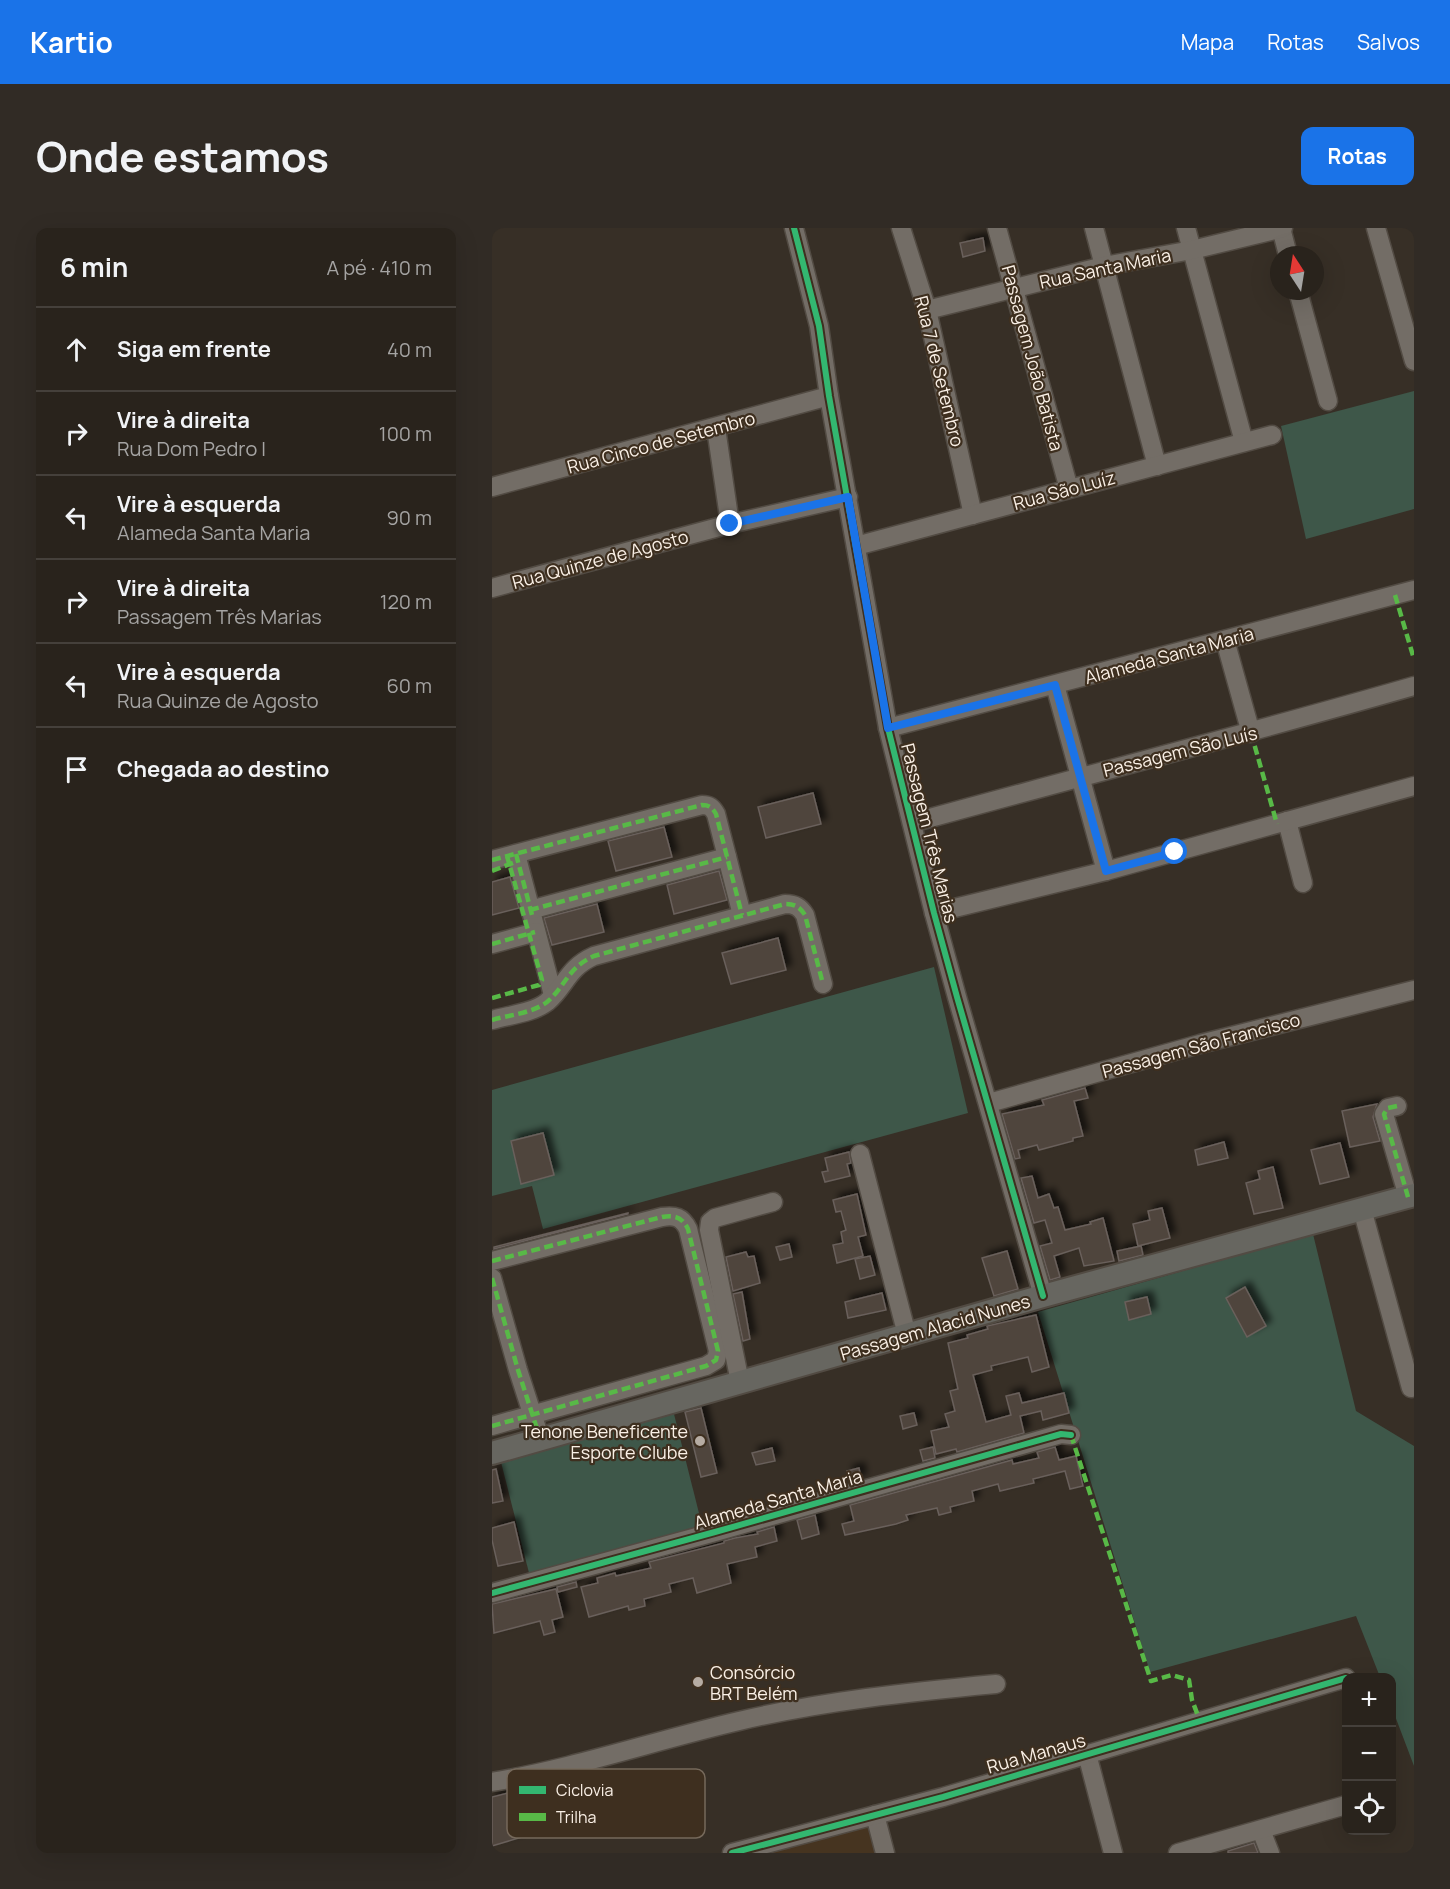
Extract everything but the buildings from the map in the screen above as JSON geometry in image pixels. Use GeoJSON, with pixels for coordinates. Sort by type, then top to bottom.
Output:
{"type":"FeatureCollection","features":[{"type":"Feature","properties":{"kind":"main road","name":"Passagem Alacid Nunes"},"geometry":{"type":"LineString","coordinates":[[492,1453],[1043,1296],[1411,1196]]}},
{"type":"Feature","properties":{"kind":"street","name":"Passagem Três Marias"},"geometry":{"type":"LineString","coordinates":[[794,228],[819,326],[829,396],[888,728],[934,913],[1043,1296]]}},
{"type":"Feature","properties":{"kind":"street","name":"Rua 7 de Setembro"},"geometry":{"type":"LineString","coordinates":[[901,228],[927,310],[974,515]]}},
{"type":"Feature","properties":{"kind":"street","name":"Passagem João Batista"},"geometry":{"type":"LineString","coordinates":[[997,228],[1069,489]]}},
{"type":"Feature","properties":{"kind":"street"},"geometry":{"type":"LineString","coordinates":[[1094,228],[1157,466]]}},
{"type":"Feature","properties":{"kind":"street"},"geometry":{"type":"LineString","coordinates":[[1186,228],[1244,442]]}},
{"type":"Feature","properties":{"kind":"street","name":"Rua Santa Maria"},"geometry":{"type":"LineString","coordinates":[[927,310],[1104,266],[1192,250],[1282,228]]}},
{"type":"Feature","properties":{"kind":"street"},"geometry":{"type":"LineString","coordinates":[[1282,228],[1286,246]]}},
{"type":"Feature","properties":{"kind":"street"},"geometry":{"type":"LineString","coordinates":[[1376,228],[1414,361]]}},
{"type":"Feature","properties":{"kind":"street"},"geometry":{"type":"LineString","coordinates":[[1300,300],[1328,400]]}},
{"type":"Feature","properties":{"kind":"street","name":"Rua Cinco de Setembro"},"geometry":{"type":"LineString","coordinates":[[492,487],[829,396]]}},
{"type":"Feature","properties":{"kind":"street"},"geometry":{"type":"LineString","coordinates":[[716,428],[730,524]]}},
{"type":"Feature","properties":{"kind":"street","name":"Rua São Luíz"},"geometry":{"type":"LineString","coordinates":[[856,546],[1272,435]]}},
{"type":"Feature","properties":{"kind":"street","name":"Rua Quinze de Agosto"},"geometry":{"type":"LineString","coordinates":[[492,588],[730,524],[848,497]]}},
{"type":"Feature","properties":{"kind":"street","name":"Alameda Santa Maria"},"geometry":{"type":"LineString","coordinates":[[888,728],[1414,590]]}},
{"type":"Feature","properties":{"kind":"street"},"geometry":{"type":"LineString","coordinates":[[1225,640],[1251,733]]}},
{"type":"Feature","properties":{"kind":"street"},"geometry":{"type":"LineString","coordinates":[[1055,685],[1106,871]]}},
{"type":"Feature","properties":{"kind":"street","name":"Passagem São Luís"},"geometry":{"type":"LineString","coordinates":[[912,823],[1251,733],[1414,686]]}},
{"type":"Feature","properties":{"kind":"street"},"geometry":{"type":"LineString","coordinates":[[934,913],[1106,871],[1414,786]]}},
{"type":"Feature","properties":{"kind":"street"},"geometry":{"type":"LineString","coordinates":[[492,860],[708,805],[716,814],[742,915]]}},
{"type":"Feature","properties":{"kind":"street"},"geometry":{"type":"LineString","coordinates":[[1287,821],[1303,883]]}},
{"type":"Feature","properties":{"kind":"street"},"geometry":{"type":"LineString","coordinates":[[516,854],[553,995]]}},
{"type":"Feature","properties":{"kind":"street"},"geometry":{"type":"LineString","coordinates":[[530,910],[727,857]]}},
{"type":"Feature","properties":{"kind":"street"},"geometry":{"type":"LineString","coordinates":[[492,1020],[540,1006],[553,995],[573,969],[584,960],[594,956],[785,904],[794,904],[801,908],[805,915],[823,984]]}},
{"type":"Feature","properties":{"kind":"street"},"geometry":{"type":"LineString","coordinates":[[492,944],[536,932]]}},
{"type":"Feature","properties":{"kind":"street","name":"Passagem São Francisco"},"geometry":{"type":"LineString","coordinates":[[989,1103],[1200,1044],[1414,990]]}},
{"type":"Feature","properties":{"kind":"street"},"geometry":{"type":"LineString","coordinates":[[1397,1106],[1388,1108],[1384,1114],[1411,1196]]}},
{"type":"Feature","properties":{"kind":"street"},"geometry":{"type":"LineString","coordinates":[[860,1154],[907,1335]]}},
{"type":"Feature","properties":{"kind":"street"},"geometry":{"type":"LineString","coordinates":[[740,1382],[709,1230],[710,1222],[715,1218],[773,1202]]}},
{"type":"Feature","properties":{"kind":"street"},"geometry":{"type":"LineString","coordinates":[[1362,1209],[1411,1388]]}},
{"type":"Feature","properties":{"kind":"street"},"geometry":{"type":"LineString","coordinates":[[492,1262],[670,1216],[678,1217],[684,1221],[697,1262],[717,1344],[717,1357],[714,1362],[706,1366],[492,1426]]}},
{"type":"Feature","properties":{"kind":"street"},"geometry":{"type":"LineString","coordinates":[[492,1278],[540,1438]]}},
{"type":"Feature","properties":{"kind":"street","name":"Alameda Santa Maria"},"geometry":{"type":"LineString","coordinates":[[492,1593],[1061,1434],[1071,1434]]}},
{"type":"Feature","properties":{"kind":"street","name":"Rua Manaus"},"geometry":{"type":"LineString","coordinates":[[732,1853],[875,1815],[1342,1679]]}},
{"type":"Feature","properties":{"kind":"street"},"geometry":{"type":"LineString","coordinates":[[547,1769],[779,1713],[931,1690],[996,1684]]}},
{"type":"Feature","properties":{"kind":"street"},"geometry":{"type":"LineString","coordinates":[[1087,1754],[1113,1853]]}},
{"type":"Feature","properties":{"kind":"street"},"geometry":{"type":"LineString","coordinates":[[492,1782],[507,1778]]}},
{"type":"Feature","properties":{"kind":"street"},"geometry":{"type":"LineString","coordinates":[[1178,1853],[1342,1806]]}},
{"type":"Feature","properties":{"kind":"street"},"geometry":{"type":"LineString","coordinates":[[875,1815],[885,1853]]}},
{"type":"Feature","properties":{"kind":"street"},"geometry":{"type":"LineString","coordinates":[[1261,1830],[1270,1853]]}},
{"type":"Feature","properties":{"kind":"shaded area"},"geometry":{"type":"Polygon","coordinates":[[[869,1825],[876,1853],[759,1853],[869,1825]]]}},
{"type":"Feature","properties":{"kind":"green space"},"geometry":{"type":"Polygon","coordinates":[[[1414,391],[1414,509],[1306,539],[1281,426],[1414,391]]]}},
{"type":"Feature","properties":{"kind":"green space"},"geometry":{"type":"Polygon","coordinates":[[[934,967],[968,1113],[543,1229],[532,1186],[492,1196],[492,1090],[934,967]]]}},
{"type":"Feature","properties":{"kind":"green space"},"geometry":{"type":"Polygon","coordinates":[[[1313,1234],[1356,1411],[1414,1446],[1414,1766],[1396,1719],[1396,1673],[1378,1673],[1356,1616],[1150,1672],[1038,1312],[1313,1234]]]}},
{"type":"Feature","properties":{"kind":"green space"},"geometry":{"type":"Polygon","coordinates":[[[674,1414],[703,1529],[530,1577],[501,1462],[674,1414]]]}},
{"type":"Feature","properties":{"kind":"marked path"},"geometry":{"type":"LineString","coordinates":[[1395,595],[1414,659]]}},
{"type":"Feature","properties":{"kind":"marked path"},"geometry":{"type":"LineString","coordinates":[[1251,733],[1277,824]]}},
{"type":"Feature","properties":{"kind":"marked path"},"geometry":{"type":"LineString","coordinates":[[492,860],[707,805],[716,814],[742,915]]}},
{"type":"Feature","properties":{"kind":"marked path"},"geometry":{"type":"LineString","coordinates":[[516,854],[532,915]]}},
{"type":"Feature","properties":{"kind":"marked path"},"geometry":{"type":"LineString","coordinates":[[492,998],[539,985],[542,980],[507,856]]}},
{"type":"Feature","properties":{"kind":"marked path"},"geometry":{"type":"LineString","coordinates":[[530,910],[727,857]]}},
{"type":"Feature","properties":{"kind":"marked path"},"geometry":{"type":"LineString","coordinates":[[492,871],[515,862]]}},
{"type":"Feature","properties":{"kind":"marked path"},"geometry":{"type":"LineString","coordinates":[[492,1020],[541,1006],[553,996],[578,966],[594,956],[785,904],[797,906],[805,915],[823,984]]}},
{"type":"Feature","properties":{"kind":"marked path"},"geometry":{"type":"LineString","coordinates":[[492,944],[535,932]]}},
{"type":"Feature","properties":{"kind":"marked path"},"geometry":{"type":"LineString","coordinates":[[1397,1106],[1388,1108],[1384,1114],[1408,1197]]}},
{"type":"Feature","properties":{"kind":"marked path"},"geometry":{"type":"LineString","coordinates":[[492,1261],[662,1217],[678,1218],[688,1229],[718,1351],[716,1360],[706,1366],[492,1426]]}},
{"type":"Feature","properties":{"kind":"marked path"},"geometry":{"type":"LineString","coordinates":[[492,1278],[540,1438]]}},
{"type":"Feature","properties":{"kind":"marked path"},"geometry":{"type":"LineString","coordinates":[[1071,1435],[1151,1681],[1172,1675],[1189,1680],[1192,1700],[1200,1721]]}},
{"type":"Feature","properties":{"kind":"cycle path"},"geometry":{"type":"LineString","coordinates":[[794,228],[819,326],[829,396],[888,728],[934,913],[1043,1296]]}},
{"type":"Feature","properties":{"kind":"cycle path"},"geometry":{"type":"LineString","coordinates":[[492,1593],[1061,1434],[1071,1435]]}},
{"type":"Feature","properties":{"kind":"cycle path"},"geometry":{"type":"LineString","coordinates":[[732,1853],[943,1797],[1342,1679]]}},
{"type":"Feature","properties":{"kind":"place","name":"Tenone Beneficente Esporte Clube"},"geometry":{"type":"Point","coordinates":[700,1441]}},
{"type":"Feature","properties":{"kind":"place","name":"Consórcio BRT Belém"},"geometry":{"type":"Point","coordinates":[698,1682]}},
{"type":"Feature","properties":{"kind":"route"},"geometry":{"type":"LineString","coordinates":[[730,524],[848,497],[888,728],[1055,685],[1106,871],[1175,852]]}}]}
